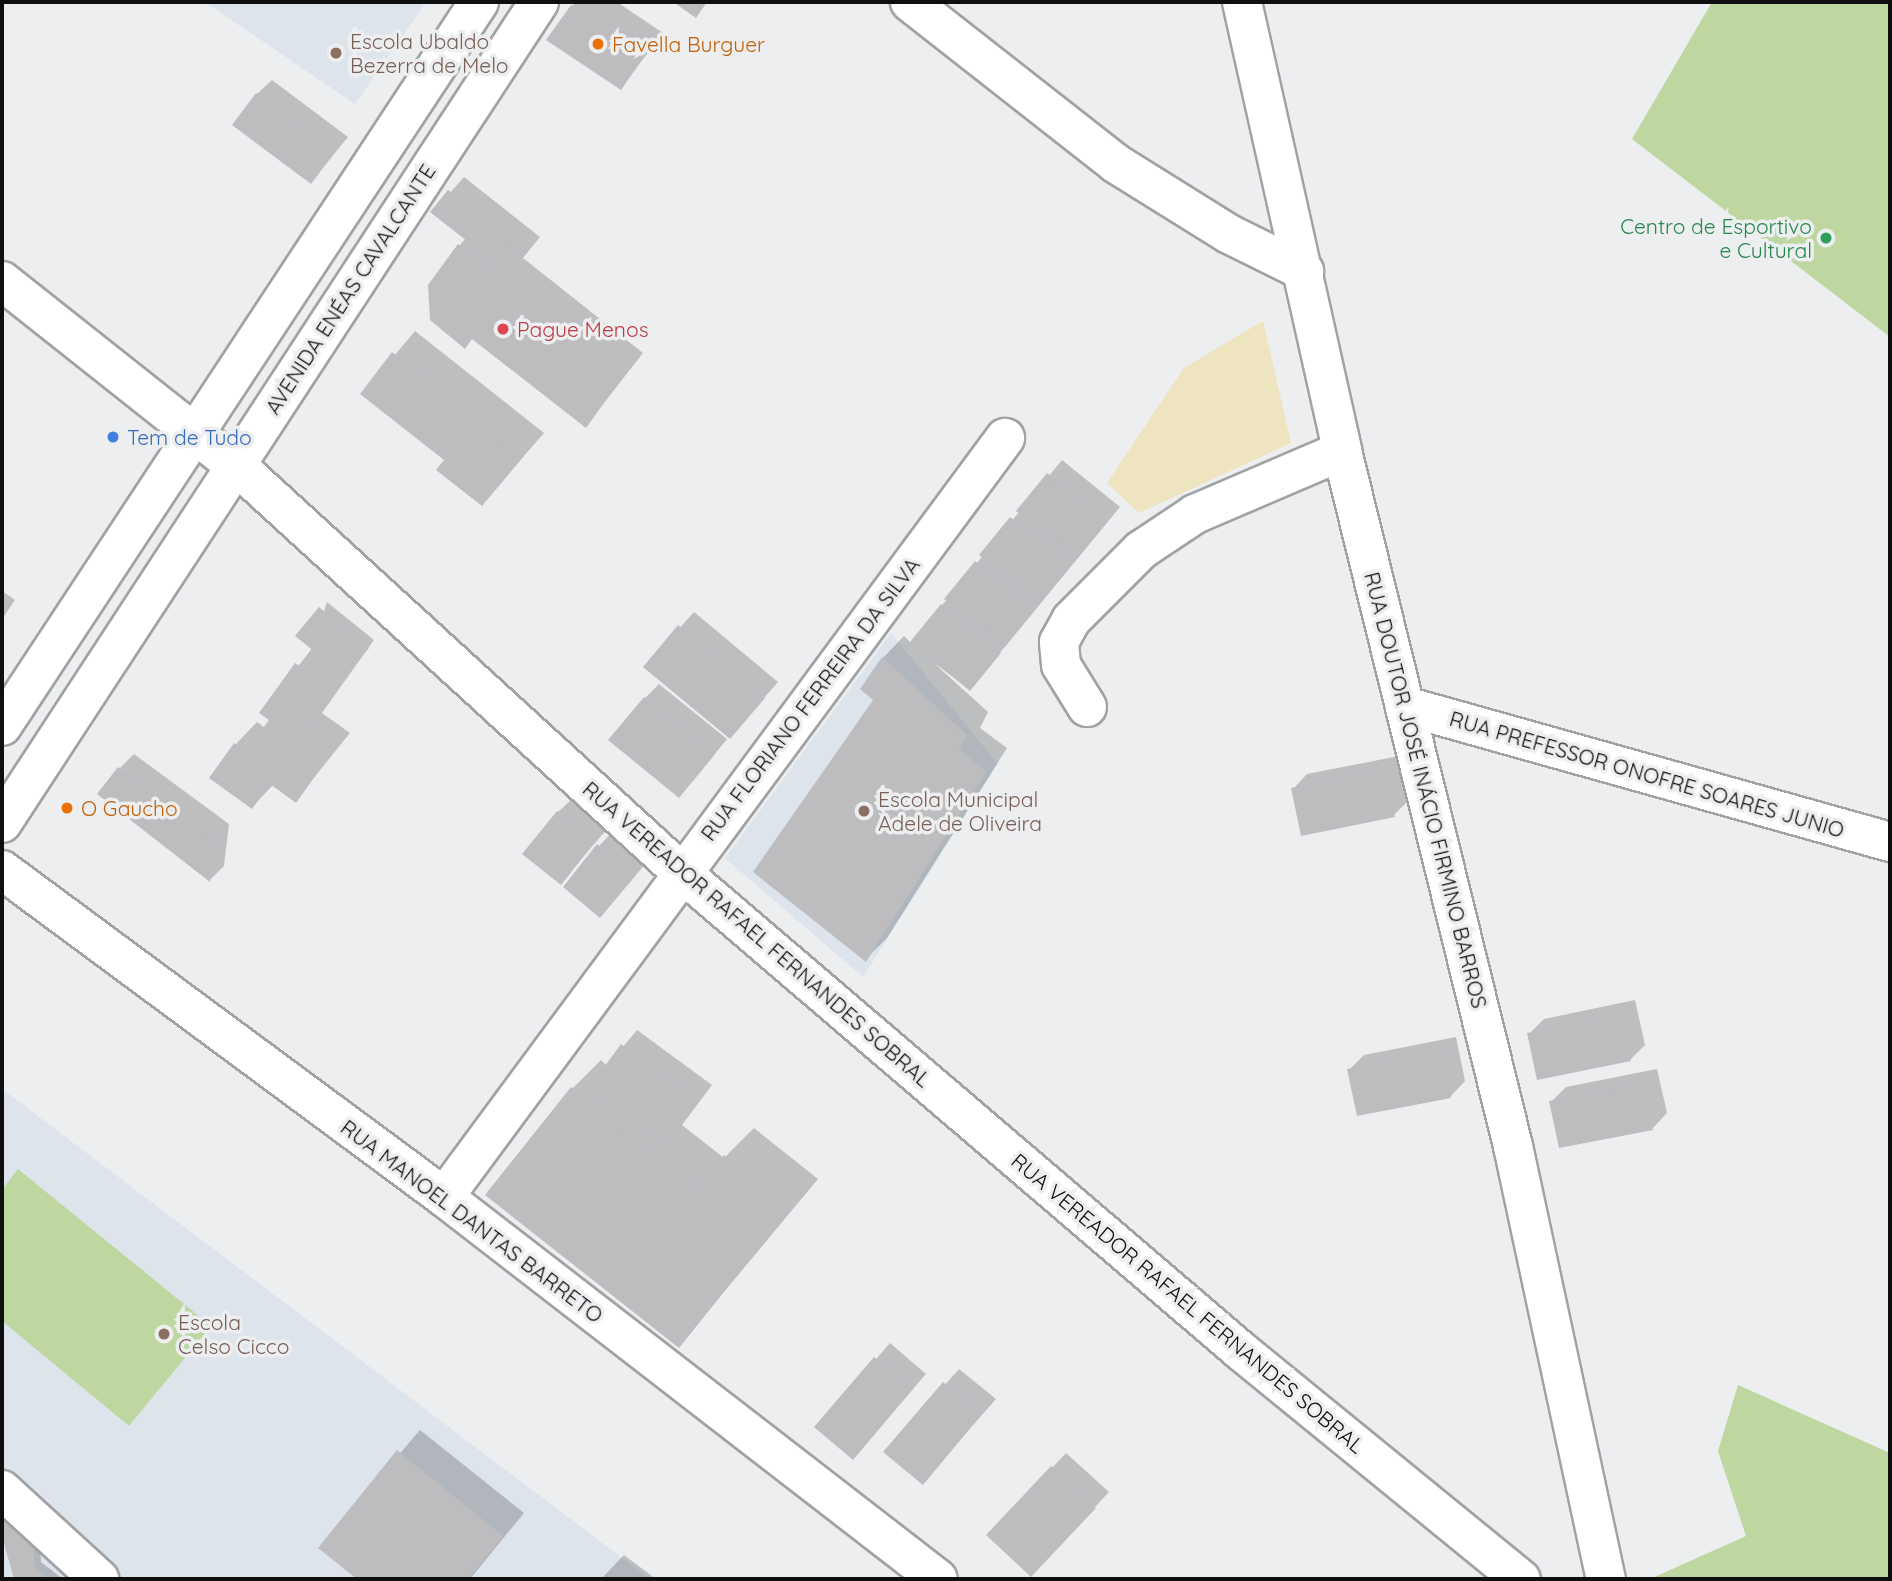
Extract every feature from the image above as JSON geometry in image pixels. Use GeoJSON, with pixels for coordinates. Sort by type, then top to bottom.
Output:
{"type":"FeatureCollection","features":[{"type":"Feature","properties":{"kind":"street"},"geometry":{"type":"LineString","coordinates":[[2,726],[479,2]]}},
{"type":"Feature","properties":{"kind":"street"},"geometry":{"type":"LineString","coordinates":[[491,2],[531,13]]}},
{"type":"Feature","properties":{"kind":"street"},"geometry":{"type":"LineString","coordinates":[[909,2],[1115,163],[1229,234],[1304,271]]}},
{"type":"Feature","properties":{"kind":"street","name":"RUA DOUTOR JOSÉ INÁCIO FIRMINO BARROS"},"geometry":{"type":"LineString","coordinates":[[1242,2],[1342,451],[1513,1146],[1606,1579]]}},
{"type":"Feature","properties":{"kind":"street","name":"AVENIDA ENÉAS CAVALCANTE"},"geometry":{"type":"LineString","coordinates":[[2,823],[531,13]]}},
{"type":"Feature","properties":{"kind":"street","name":"RUA VEREADOR RAFAEL FERNANDES SOBRAL"},"geometry":{"type":"LineString","coordinates":[[2,281],[233,466],[681,872],[1241,1351],[1521,1579]]}},
{"type":"Feature","properties":{"kind":"street","name":"RUA FLORIANO FERREIRA DA SILVA"},"geometry":{"type":"LineString","coordinates":[[443,1197],[681,872],[1005,438]]}},
{"type":"Feature","properties":{"kind":"street"},"geometry":{"type":"LineString","coordinates":[[1087,707],[1061,665],[1059,642],[1071,620],[1141,550],[1195,514],[1342,451]]}},
{"type":"Feature","properties":{"kind":"street","name":"RUA PREFESSOR ONOFRE SOARES JUNIO"},"geometry":{"type":"LineString","coordinates":[[1405,706],[1890,842]]}},
{"type":"Feature","properties":{"kind":"street","name":"RUA MANOEL DANTAS BARRETO"},"geometry":{"type":"LineString","coordinates":[[2,870],[443,1197],[937,1579]]}},
{"type":"Feature","properties":{"kind":"street"},"geometry":{"type":"LineString","coordinates":[[2,1490],[99,1579]]}},
{"type":"Feature","properties":{"kind":"shaded area","name":"Escola Ubaldo Bezerra de Melo"},"geometry":{"type":"Polygon","coordinates":[[[205,2],[426,2],[355,104],[205,2]]]}},
{"type":"Feature","properties":{"kind":"shaded area","name":"Escola Municipal Adele de Oliveira"},"geometry":{"type":"Polygon","coordinates":[[[891,633],[998,764],[863,977],[725,858],[891,633]]]}},
{"type":"Feature","properties":{"kind":"shaded area","name":"Escola Celso Cicco"},"geometry":{"type":"Polygon","coordinates":[[[2,1089],[650,1579],[2,1579],[2,1089]]]}},
{"type":"Feature","properties":{"kind":"green space","name":"Centro de Esportivo e Cultural"},"geometry":{"type":"Polygon","coordinates":[[[1712,2],[1890,2],[1890,337],[1632,139],[1712,2]]]}},
{"type":"Feature","properties":{"kind":"green space"},"geometry":{"type":"Polygon","coordinates":[[[18,1169],[211,1326],[129,1426],[2,1321],[2,1190],[18,1169]]]}},
{"type":"Feature","properties":{"kind":"green space"},"geometry":{"type":"Polygon","coordinates":[[[1738,1385],[1890,1453],[1890,1579],[1650,1579],[1746,1536],[1718,1451],[1738,1385]]]}},
{"type":"Feature","properties":{"kind":"sand"},"geometry":{"type":"Polygon","coordinates":[[[1263,321],[1291,443],[1139,513],[1107,483],[1184,368],[1263,321]]]}},
{"type":"Feature","properties":{"kind":"building"},"geometry":{"type":"Polygon","coordinates":[[[673,2],[707,2],[696,18],[673,2]]]}},
{"type":"Feature","properties":{"kind":"building","name":"Favella Burguer"},"geometry":{"type":"Polygon","coordinates":[[[571,5],[585,14],[590,7],[650,48],[621,90],[546,40],[571,5]]]}},
{"type":"Feature","properties":{"kind":"building"},"geometry":{"type":"Polygon","coordinates":[[[256,93],[335,152],[311,184],[232,125],[256,93]]]}},
{"type":"Feature","properties":{"kind":"building"},"geometry":{"type":"Polygon","coordinates":[[[448,190],[527,252],[509,274],[430,212],[448,190]]]}},
{"type":"Feature","properties":{"kind":"building","name":"Pague Menos"},"geometry":{"type":"Polygon","coordinates":[[[458,244],[623,376],[586,428],[472,339],[465,349],[430,320],[428,285],[458,244]]]}},
{"type":"Feature","properties":{"kind":"building"},"geometry":{"type":"Polygon","coordinates":[[[392,352],[524,456],[482,506],[436,470],[444,460],[360,394],[392,352]]]}},
{"type":"Feature","properties":{"kind":"building"},"geometry":{"type":"Polygon","coordinates":[[[1047,473],[1107,522],[1076,560],[1016,511],[1047,473]]]}},
{"type":"Feature","properties":{"kind":"building"},"geometry":{"type":"Polygon","coordinates":[[[1010,517],[1070,566],[1039,604],[979,555],[1010,517]]]}},
{"type":"Feature","properties":{"kind":"building"},"geometry":{"type":"Polygon","coordinates":[[[975,561],[1035,610],[1004,648],[944,599],[975,561]]]}},
{"type":"Feature","properties":{"kind":"building"},"geometry":{"type":"Polygon","coordinates":[[[941,604],[1001,653],[970,691],[910,642],[941,604]]]}},
{"type":"Feature","properties":{"kind":"building"},"geometry":{"type":"Polygon","coordinates":[[[319,607],[369,648],[345,676],[295,636],[319,607]]]}},
{"type":"Feature","properties":{"kind":"building"},"geometry":{"type":"Polygon","coordinates":[[[678,625],[765,698],[730,739],[643,667],[678,625]]]}},
{"type":"Feature","properties":{"kind":"building","name":"Escola Municipal Adele de Oliveira"},"geometry":{"type":"Polygon","coordinates":[[[882,657],[967,735],[959,750],[987,771],[866,962],[753,872],[873,700],[860,689],[882,657]]]}},
{"type":"Feature","properties":{"kind":"building"},"geometry":{"type":"Polygon","coordinates":[[[295,663],[334,690],[302,736],[330,755],[296,803],[270,784],[252,809],[209,778],[234,743],[246,751],[269,720],[259,713],[295,663]]]}},
{"type":"Feature","properties":{"kind":"building"},"geometry":{"type":"Polygon","coordinates":[[[644,697],[714,755],[679,798],[608,740],[644,697]]]}},
{"type":"Feature","properties":{"kind":"building"},"geometry":{"type":"Polygon","coordinates":[[[118,767],[215,838],[210,882],[97,794],[118,767]]]}},
{"type":"Feature","properties":{"kind":"building"},"geometry":{"type":"Polygon","coordinates":[[[1385,769],[1395,817],[1301,836],[1291,788],[1385,769]]]}},
{"type":"Feature","properties":{"kind":"building"},"geometry":{"type":"Polygon","coordinates":[[[557,811],[595,842],[561,885],[522,854],[557,811]]]}},
{"type":"Feature","properties":{"kind":"building"},"geometry":{"type":"Polygon","coordinates":[[[597,844],[636,875],[600,918],[563,887],[597,844]]]}},
{"type":"Feature","properties":{"kind":"building"},"geometry":{"type":"Polygon","coordinates":[[[1621,1014],[1631,1061],[1537,1080],[1527,1033],[1621,1014]]]}},
{"type":"Feature","properties":{"kind":"building"},"geometry":{"type":"Polygon","coordinates":[[[621,1044],[699,1101],[665,1146],[588,1089],[621,1044]]]}},
{"type":"Feature","properties":{"kind":"building"},"geometry":{"type":"Polygon","coordinates":[[[1442,1050],[1451,1098],[1357,1116],[1347,1069],[1442,1050]]]}},
{"type":"Feature","properties":{"kind":"building"},"geometry":{"type":"Polygon","coordinates":[[[1643,1082],[1653,1130],[1559,1148],[1549,1101],[1643,1082]]]}},
{"type":"Feature","properties":{"kind":"building"},"geometry":{"type":"Polygon","coordinates":[[[571,1087],[698,1188],[724,1155],[791,1208],[679,1348],[485,1195],[571,1087]]]}},
{"type":"Feature","properties":{"kind":"building"},"geometry":{"type":"Polygon","coordinates":[[[874,1357],[913,1389],[853,1460],[814,1427],[874,1357]]]}},
{"type":"Feature","properties":{"kind":"building"},"geometry":{"type":"Polygon","coordinates":[[[943,1382],[982,1414],[923,1485],[883,1452],[943,1382]]]}},
{"type":"Feature","properties":{"kind":"building"},"geometry":{"type":"Polygon","coordinates":[[[397,1450],[503,1536],[468,1579],[357,1579],[318,1548],[397,1450]]]}},
{"type":"Feature","properties":{"kind":"building"},"geometry":{"type":"Polygon","coordinates":[[[1051,1466],[1096,1508],[1031,1577],[986,1535],[1051,1466]]]}},
{"type":"Feature","properties":{"kind":"building"},"geometry":{"type":"Polygon","coordinates":[[[2,1506],[33,1535],[35,1569],[47,1579],[14,1579],[2,1536],[2,1506]]]}},
{"type":"Feature","properties":{"kind":"place","name":"Favella Burguer"},"geometry":{"type":"Point","coordinates":[598,44]}},
{"type":"Feature","properties":{"kind":"place","name":"Escola Ubaldo Bezerra de Melo"},"geometry":{"type":"Point","coordinates":[336,53]}},
{"type":"Feature","properties":{"kind":"place","name":"Centro de Esportivo e Cultural"},"geometry":{"type":"Point","coordinates":[1826,238]}},
{"type":"Feature","properties":{"kind":"place","name":"Pague Menos"},"geometry":{"type":"Point","coordinates":[503,329]}},
{"type":"Feature","properties":{"kind":"place","name":"Tem de Tudo"},"geometry":{"type":"Point","coordinates":[113,437]}},
{"type":"Feature","properties":{"kind":"place","name":"O Gaucho"},"geometry":{"type":"Point","coordinates":[67,808]}},
{"type":"Feature","properties":{"kind":"place","name":"Escola Municipal Adele de Oliveira"},"geometry":{"type":"Point","coordinates":[864,811]}},
{"type":"Feature","properties":{"kind":"place","name":"Escola Celso Cicco"},"geometry":{"type":"Point","coordinates":[164,1334]}}]}
